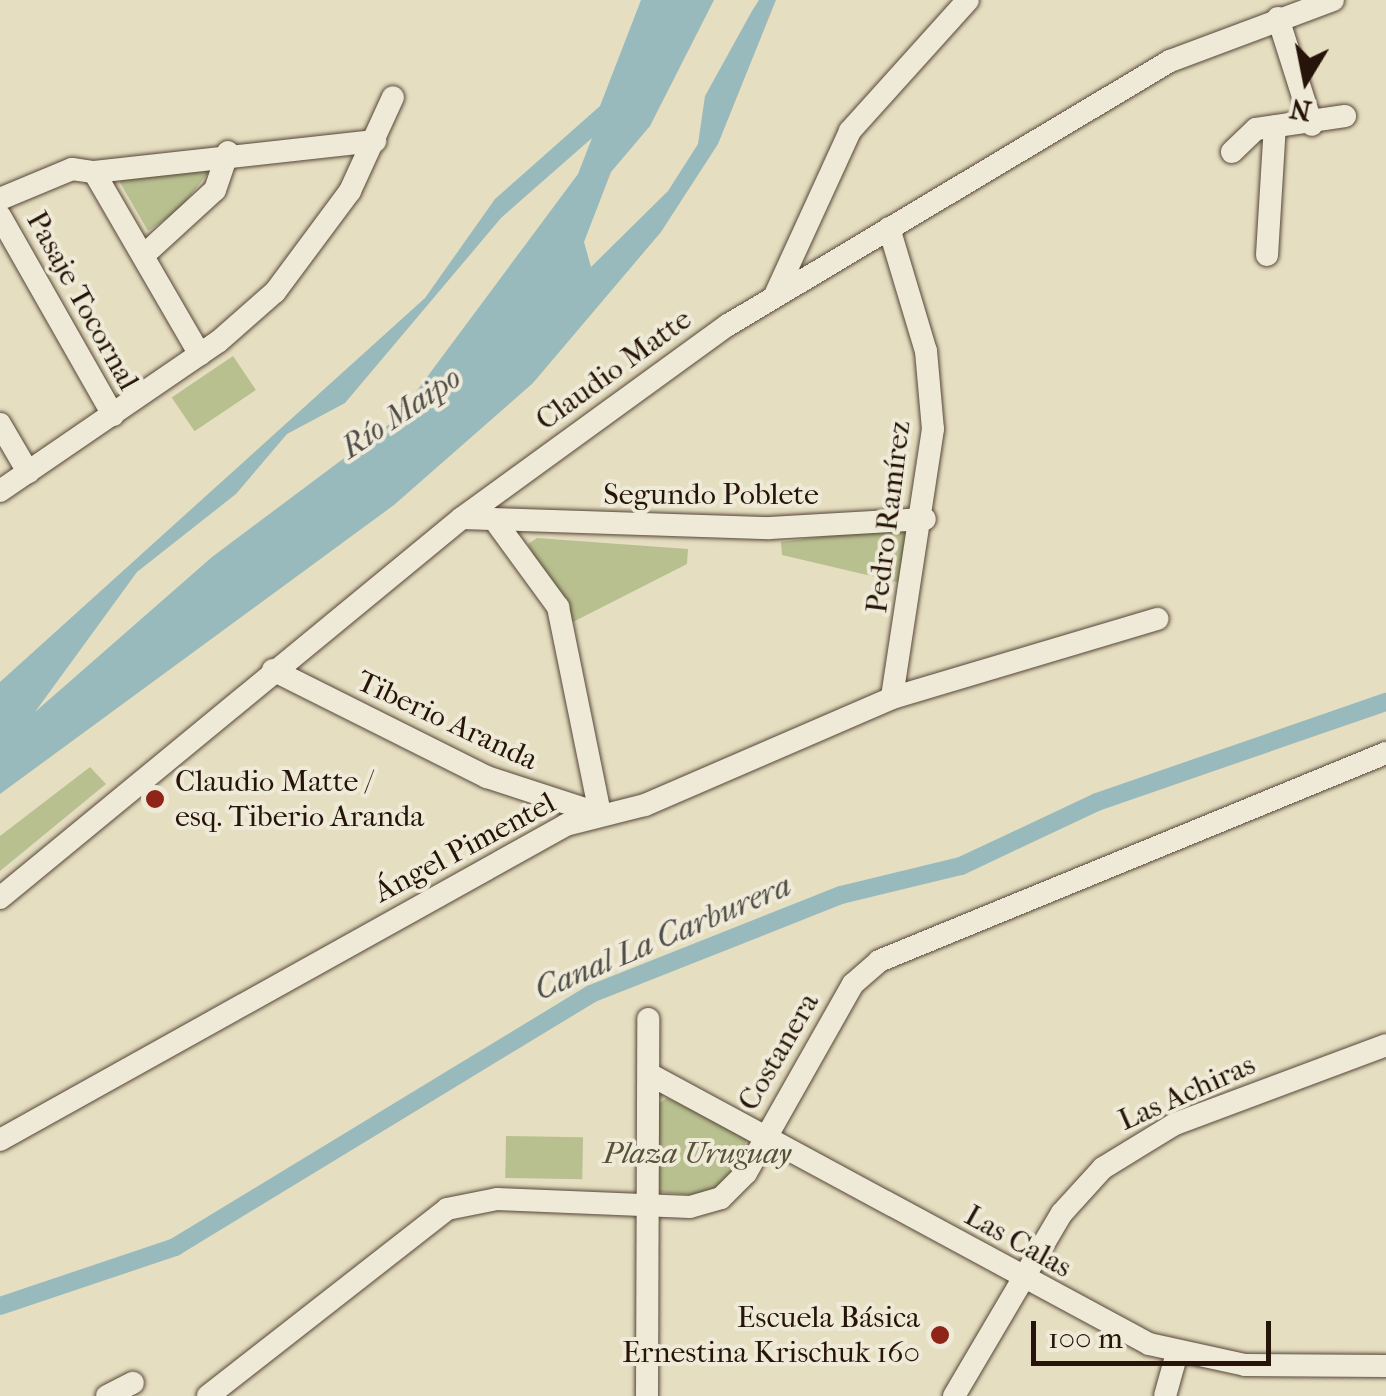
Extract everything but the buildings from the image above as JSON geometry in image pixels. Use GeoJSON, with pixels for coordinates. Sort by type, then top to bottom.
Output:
{"type":"FeatureCollection","features":[{"type":"Feature","properties":{"kind":"street"},"geometry":{"type":"LineString","coordinates":[[774,295],[850,131],[968,0]]}},
{"type":"Feature","properties":{"kind":"street","name":"Claudio Matte"},"geometry":{"type":"LineString","coordinates":[[0,898],[272,670],[462,518],[774,295],[1137,79],[1278,18],[1333,0]]}},
{"type":"Feature","properties":{"kind":"street"},"geometry":{"type":"LineString","coordinates":[[1278,18],[1312,125]]}},
{"type":"Feature","properties":{"kind":"street"},"geometry":{"type":"LineString","coordinates":[[0,491],[200,354],[296,268],[375,141],[393,96]]}},
{"type":"Feature","properties":{"kind":"street"},"geometry":{"type":"LineString","coordinates":[[1232,152],[1238,137],[1274,126],[1312,125],[1345,116]]}},
{"type":"Feature","properties":{"kind":"street"},"geometry":{"type":"LineString","coordinates":[[1267,255],[1274,126]]}},
{"type":"Feature","properties":{"kind":"street"},"geometry":{"type":"LineString","coordinates":[[0,199],[92,170],[228,152],[375,141]]}},
{"type":"Feature","properties":{"kind":"street"},"geometry":{"type":"LineString","coordinates":[[144,255],[215,190],[228,152]]}},
{"type":"Feature","properties":{"kind":"street"},"geometry":{"type":"LineString","coordinates":[[92,170],[200,354]]}},
{"type":"Feature","properties":{"kind":"street","name":"Pasaje Tocornal"},"geometry":{"type":"LineString","coordinates":[[0,216],[112,416]]}},
{"type":"Feature","properties":{"kind":"street","name":"Pedro Ramírez"},"geometry":{"type":"LineString","coordinates":[[890,228],[930,376],[925,519],[892,698]]}},
{"type":"Feature","properties":{"kind":"street"},"geometry":{"type":"LineString","coordinates":[[0,424],[28,472]]}},
{"type":"Feature","properties":{"kind":"street","name":"Segundo Poblete"},"geometry":{"type":"LineString","coordinates":[[462,518],[498,525],[770,528],[925,519]]}},
{"type":"Feature","properties":{"kind":"street"},"geometry":{"type":"LineString","coordinates":[[498,525],[558,607],[600,814]]}},
{"type":"Feature","properties":{"kind":"street","name":"Ángel Pimentel"},"geometry":{"type":"LineString","coordinates":[[0,1140],[600,814],[657,800],[892,698],[1157,619]]}},
{"type":"Feature","properties":{"kind":"street","name":"Tiberio Aranda"},"geometry":{"type":"LineString","coordinates":[[272,670],[487,777],[600,814]]}},
{"type":"Feature","properties":{"kind":"street","name":"Costanera"},"geometry":{"type":"LineString","coordinates":[[208,1396],[447,1209],[496,1198],[651,1205],[721,1198],[766,1135],[853,984],[880,960],[1386,753]]}},
{"type":"Feature","properties":{"kind":"street"},"geometry":{"type":"LineString","coordinates":[[647,1396],[651,1205],[648,1018]]}},
{"type":"Feature","properties":{"kind":"street","name":"Las Achiras"},"geometry":{"type":"LineString","coordinates":[[954,1396],[1077,1193],[1140,1142],[1386,1044]]}},
{"type":"Feature","properties":{"kind":"street","name":"Las Calas"},"geometry":{"type":"LineString","coordinates":[[649,1074],[766,1135],[1022,1280],[1177,1354],[1246,1365],[1386,1366]]}},
{"type":"Feature","properties":{"kind":"street"},"geometry":{"type":"LineString","coordinates":[[1165,1396],[1177,1354]]}},
{"type":"Feature","properties":{"kind":"street"},"geometry":{"type":"LineString","coordinates":[[107,1396],[133,1383]]}},
{"type":"Feature","properties":{"kind":"green space"},"geometry":{"type":"Polygon","coordinates":[[[217,161],[180,209],[148,231],[114,172],[217,161]]]}},
{"type":"Feature","properties":{"kind":"green space"},"geometry":{"type":"Polygon","coordinates":[[[233,356],[256,390],[195,431],[172,397],[233,356]]]}},
{"type":"Feature","properties":{"kind":"green space"},"geometry":{"type":"Polygon","coordinates":[[[898,527],[912,536],[901,583],[782,555],[781,542],[898,527]]]}},
{"type":"Feature","properties":{"kind":"green space"},"geometry":{"type":"Polygon","coordinates":[[[537,538],[688,549],[687,564],[569,624],[528,544],[537,538]]]}},
{"type":"Feature","properties":{"kind":"green space"},"geometry":{"type":"Polygon","coordinates":[[[90,767],[106,784],[0,871],[0,836],[90,767]]]}},
{"type":"Feature","properties":{"kind":"green space","name":"Plaza Uruguay"},"geometry":{"type":"Polygon","coordinates":[[[667,1098],[749,1134],[731,1179],[708,1196],[657,1192],[658,1104],[667,1098]]]}},
{"type":"Feature","properties":{"kind":"green space"},"geometry":{"type":"Polygon","coordinates":[[[506,1136],[583,1137],[582,1179],[505,1178],[506,1136]]]}},
{"type":"Feature","properties":{"kind":"water","name":"Río Maipo"},"geometry":{"type":"Polygon","coordinates":[[[641,0],[714,0],[650,126],[611,172],[584,242],[591,267],[668,191],[698,144],[705,96],[752,11],[759,0],[776,0],[718,144],[661,232],[533,383],[394,505],[0,794],[0,682],[425,298],[495,199],[600,106],[641,0]],[[592,138],[501,218],[345,403],[287,434],[236,494],[137,572],[35,712],[212,557],[395,420],[578,174],[592,138]]]}},
{"type":"Feature","properties":{"kind":"waterway","name":"Canal La Carburera"},"geometry":{"type":"LineString","coordinates":[[0,1306],[175,1247],[591,994],[841,895],[961,866],[1097,802],[1386,702]]}},
{"type":"Feature","properties":{"kind":"place","name":"Claudio Matte / esq. Tiberio Aranda"},"geometry":{"type":"Point","coordinates":[155,799]}},
{"type":"Feature","properties":{"kind":"place","name":"Escuela Básica Ernestina Krischuk 160"},"geometry":{"type":"Point","coordinates":[940,1335]}}]}
